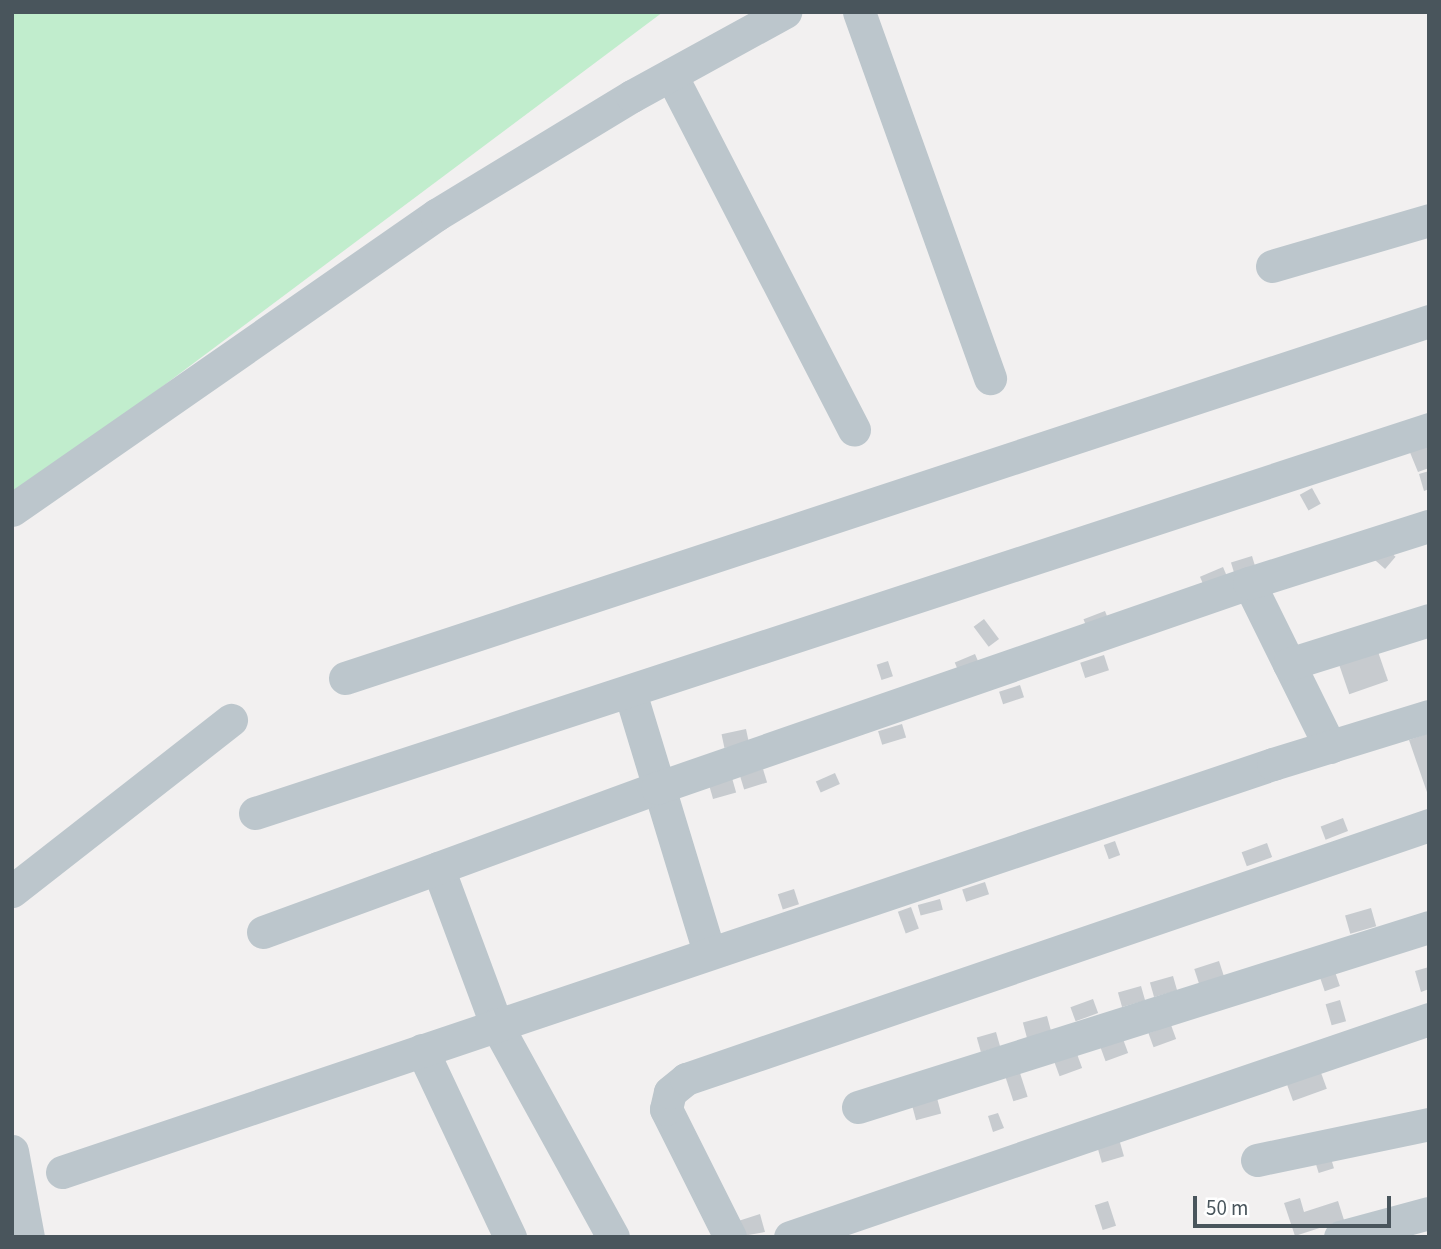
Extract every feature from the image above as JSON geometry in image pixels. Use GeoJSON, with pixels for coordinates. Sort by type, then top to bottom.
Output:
{"type":"FeatureCollection","features":[{"type":"Feature","properties":{"kind":"street"},"geometry":{"type":"LineString","coordinates":[[12,509],[436,215],[671,75],[785,12]]}},
{"type":"Feature","properties":{"kind":"street"},"geometry":{"type":"LineString","coordinates":[[859,12],[990,378]]}},
{"type":"Feature","properties":{"kind":"street"},"geometry":{"type":"LineString","coordinates":[[671,75],[854,429]]}},
{"type":"Feature","properties":{"kind":"street"},"geometry":{"type":"LineString","coordinates":[[1272,266],[1429,220]]}},
{"type":"Feature","properties":{"kind":"street"},"geometry":{"type":"LineString","coordinates":[[345,678],[1429,321]]}},
{"type":"Feature","properties":{"kind":"street"},"geometry":{"type":"LineString","coordinates":[[255,813],[1429,429]]}},
{"type":"Feature","properties":{"kind":"street"},"geometry":{"type":"LineString","coordinates":[[263,932],[657,788],[1249,583],[1429,526]]}},
{"type":"Feature","properties":{"kind":"street"},"geometry":{"type":"LineString","coordinates":[[1249,583],[1330,747]]}},
{"type":"Feature","properties":{"kind":"street"},"geometry":{"type":"LineString","coordinates":[[1289,664],[1429,620]]}},
{"type":"Feature","properties":{"kind":"street"},"geometry":{"type":"LineString","coordinates":[[630,692],[709,952]]}},
{"type":"Feature","properties":{"kind":"street"},"geometry":{"type":"LineString","coordinates":[[62,1172],[709,952],[1429,716]]}},
{"type":"Feature","properties":{"kind":"street"},"geometry":{"type":"LineString","coordinates":[[12,891],[231,720]]}},
{"type":"Feature","properties":{"kind":"street"},"geometry":{"type":"LineString","coordinates":[[730,1237],[666,1109],[670,1092],[686,1079],[1429,825]]}},
{"type":"Feature","properties":{"kind":"street"},"geometry":{"type":"LineString","coordinates":[[438,868],[496,1024],[613,1237]]}},
{"type":"Feature","properties":{"kind":"street"},"geometry":{"type":"LineString","coordinates":[[858,1107],[1429,927]]}},
{"type":"Feature","properties":{"kind":"street"},"geometry":{"type":"LineString","coordinates":[[790,1237],[1429,1018]]}},
{"type":"Feature","properties":{"kind":"street"},"geometry":{"type":"LineString","coordinates":[[422,1050],[510,1237]]}},
{"type":"Feature","properties":{"kind":"street"},"geometry":{"type":"LineString","coordinates":[[1257,1160],[1429,1124]]}},
{"type":"Feature","properties":{"kind":"street"},"geometry":{"type":"LineString","coordinates":[[12,1151],[28,1237]]}},
{"type":"Feature","properties":{"kind":"street"},"geometry":{"type":"LineString","coordinates":[[1340,1237],[1429,1213]]}},
{"type":"Feature","properties":{"kind":"green space"},"geometry":{"type":"Polygon","coordinates":[[[12,12],[663,12],[12,499],[12,12]]]}},
{"type":"Feature","properties":{"kind":"building"},"geometry":{"type":"Polygon","coordinates":[[[1427,443],[1429,468],[1418,472],[1409,450],[1427,443]]]}},
{"type":"Feature","properties":{"kind":"building"},"geometry":{"type":"Polygon","coordinates":[[[1429,471],[1429,489],[1424,491],[1419,474],[1429,471]]]}},
{"type":"Feature","properties":{"kind":"building"},"geometry":{"type":"Polygon","coordinates":[[[1312,488],[1321,504],[1308,511],[1300,495],[1312,488]]]}},
{"type":"Feature","properties":{"kind":"building"},"geometry":{"type":"Polygon","coordinates":[[[1382,545],[1396,557],[1385,569],[1372,557],[1382,545]]]}},
{"type":"Feature","properties":{"kind":"building"},"geometry":{"type":"Polygon","coordinates":[[[1252,556],[1256,569],[1235,576],[1231,562],[1252,556]]]}},
{"type":"Feature","properties":{"kind":"building"},"geometry":{"type":"Polygon","coordinates":[[[1223,567],[1228,579],[1205,589],[1200,577],[1223,567]]]}},
{"type":"Feature","properties":{"kind":"building"},"geometry":{"type":"Polygon","coordinates":[[[1105,611],[1110,624],[1089,632],[1084,619],[1105,611]]]}},
{"type":"Feature","properties":{"kind":"building"},"geometry":{"type":"Polygon","coordinates":[[[984,619],[999,639],[989,647],[974,627],[984,619]]]}},
{"type":"Feature","properties":{"kind":"building"},"geometry":{"type":"Polygon","coordinates":[[[1375,643],[1388,681],[1349,694],[1336,656],[1375,643]]]}},
{"type":"Feature","properties":{"kind":"building"},"geometry":{"type":"Polygon","coordinates":[[[975,654],[980,666],[960,675],[955,663],[975,654]]]}},
{"type":"Feature","properties":{"kind":"building"},"geometry":{"type":"Polygon","coordinates":[[[1104,655],[1109,670],[1085,678],[1080,663],[1104,655]]]}},
{"type":"Feature","properties":{"kind":"building"},"geometry":{"type":"Polygon","coordinates":[[[888,661],[893,676],[882,680],[877,665],[888,661]]]}},
{"type":"Feature","properties":{"kind":"building"},"geometry":{"type":"Polygon","coordinates":[[[1020,685],[1024,697],[1003,704],[999,692],[1020,685]]]}},
{"type":"Feature","properties":{"kind":"building"},"geometry":{"type":"Polygon","coordinates":[[[902,724],[906,737],[882,745],[878,731],[902,724]]]}},
{"type":"Feature","properties":{"kind":"building"},"geometry":{"type":"Polygon","coordinates":[[[746,729],[749,743],[724,748],[722,734],[746,729]]]}},
{"type":"Feature","properties":{"kind":"building"},"geometry":{"type":"Polygon","coordinates":[[[1429,733],[1429,795],[1428,795],[1409,740],[1429,733]]]}},
{"type":"Feature","properties":{"kind":"building"},"geometry":{"type":"Polygon","coordinates":[[[763,769],[767,782],[744,789],[740,776],[763,769]]]}},
{"type":"Feature","properties":{"kind":"building"},"geometry":{"type":"Polygon","coordinates":[[[835,773],[840,784],[821,793],[816,782],[835,773]]]}},
{"type":"Feature","properties":{"kind":"building"},"geometry":{"type":"Polygon","coordinates":[[[732,778],[736,792],[713,799],[709,785],[732,778]]]}},
{"type":"Feature","properties":{"kind":"building"},"geometry":{"type":"Polygon","coordinates":[[[1343,818],[1348,831],[1326,840],[1321,827],[1343,818]]]}},
{"type":"Feature","properties":{"kind":"building"},"geometry":{"type":"Polygon","coordinates":[[[1115,841],[1120,855],[1109,859],[1104,845],[1115,841]]]}},
{"type":"Feature","properties":{"kind":"building"},"geometry":{"type":"Polygon","coordinates":[[[1267,843],[1272,857],[1247,866],[1242,852],[1267,843]]]}},
{"type":"Feature","properties":{"kind":"building"},"geometry":{"type":"Polygon","coordinates":[[[985,882],[989,894],[966,902],[962,889],[985,882]]]}},
{"type":"Feature","properties":{"kind":"building"},"geometry":{"type":"Polygon","coordinates":[[[794,889],[799,904],[783,909],[778,894],[794,889]]]}},
{"type":"Feature","properties":{"kind":"building"},"geometry":{"type":"Polygon","coordinates":[[[940,899],[943,910],[921,916],[918,905],[940,899]]]}},
{"type":"Feature","properties":{"kind":"building"},"geometry":{"type":"Polygon","coordinates":[[[911,907],[919,929],[906,933],[898,912],[911,907]]]}},
{"type":"Feature","properties":{"kind":"building"},"geometry":{"type":"Polygon","coordinates":[[[1371,908],[1376,926],[1350,934],[1345,915],[1371,908]]]}},
{"type":"Feature","properties":{"kind":"building"},"geometry":{"type":"Polygon","coordinates":[[[1219,961],[1224,976],[1199,984],[1194,969],[1219,961]]]}},
{"type":"Feature","properties":{"kind":"building"},"geometry":{"type":"Polygon","coordinates":[[[1429,967],[1429,989],[1421,992],[1415,971],[1429,967]]]}},
{"type":"Feature","properties":{"kind":"building"},"geometry":{"type":"Polygon","coordinates":[[[1334,969],[1340,986],[1325,991],[1319,974],[1334,969]]]}},
{"type":"Feature","properties":{"kind":"building"},"geometry":{"type":"Polygon","coordinates":[[[1173,976],[1177,990],[1154,997],[1150,983],[1173,976]]]}},
{"type":"Feature","properties":{"kind":"building"},"geometry":{"type":"Polygon","coordinates":[[[1141,986],[1145,1000],[1122,1007],[1118,993],[1141,986]]]}},
{"type":"Feature","properties":{"kind":"building"},"geometry":{"type":"Polygon","coordinates":[[[1093,999],[1098,1013],[1076,1021],[1070,1007],[1093,999]]]}},
{"type":"Feature","properties":{"kind":"building"},"geometry":{"type":"Polygon","coordinates":[[[1340,1000],[1346,1021],[1332,1025],[1326,1004],[1340,1000]]]}},
{"type":"Feature","properties":{"kind":"building"},"geometry":{"type":"Polygon","coordinates":[[[1047,1016],[1051,1031],[1027,1038],[1023,1022],[1047,1016]]]}},
{"type":"Feature","properties":{"kind":"building"},"geometry":{"type":"Polygon","coordinates":[[[1171,1025],[1176,1039],[1154,1047],[1148,1033],[1171,1025]]]}},
{"type":"Feature","properties":{"kind":"building"},"geometry":{"type":"Polygon","coordinates":[[[996,1032],[1000,1046],[981,1052],[977,1038],[996,1032]]]}},
{"type":"Feature","properties":{"kind":"building"},"geometry":{"type":"Polygon","coordinates":[[[1123,1039],[1128,1053],[1106,1061],[1100,1047],[1123,1039]]]}},
{"type":"Feature","properties":{"kind":"building"},"geometry":{"type":"Polygon","coordinates":[[[1077,1054],[1082,1068],[1060,1076],[1054,1062],[1077,1054]]]}},
{"type":"Feature","properties":{"kind":"building"},"geometry":{"type":"Polygon","coordinates":[[[1019,1070],[1028,1097],[1013,1101],[1005,1075],[1019,1070]]]}},
{"type":"Feature","properties":{"kind":"building"},"geometry":{"type":"Polygon","coordinates":[[[1320,1070],[1327,1089],[1293,1101],[1286,1082],[1320,1070]]]}},
{"type":"Feature","properties":{"kind":"building"},"geometry":{"type":"Polygon","coordinates":[[[937,1098],[941,1113],[916,1120],[912,1105],[937,1098]]]}},
{"type":"Feature","properties":{"kind":"building"},"geometry":{"type":"Polygon","coordinates":[[[998,1113],[1004,1128],[993,1132],[988,1116],[998,1113]]]}},
{"type":"Feature","properties":{"kind":"building"},"geometry":{"type":"Polygon","coordinates":[[[1119,1139],[1124,1156],[1102,1163],[1097,1145],[1119,1139]]]}},
{"type":"Feature","properties":{"kind":"building"},"geometry":{"type":"Polygon","coordinates":[[[1329,1152],[1334,1168],[1319,1173],[1314,1157],[1329,1152]]]}},
{"type":"Feature","properties":{"kind":"building"},"geometry":{"type":"Polygon","coordinates":[[[1300,1198],[1304,1212],[1338,1201],[1344,1220],[1295,1236],[1284,1203],[1300,1198]]]}},
{"type":"Feature","properties":{"kind":"building"},"geometry":{"type":"Polygon","coordinates":[[[1108,1201],[1116,1226],[1103,1230],[1095,1205],[1108,1201]]]}},
{"type":"Feature","properties":{"kind":"building"},"geometry":{"type":"Polygon","coordinates":[[[760,1214],[765,1232],[737,1237],[732,1223],[760,1214]]]}}]}
